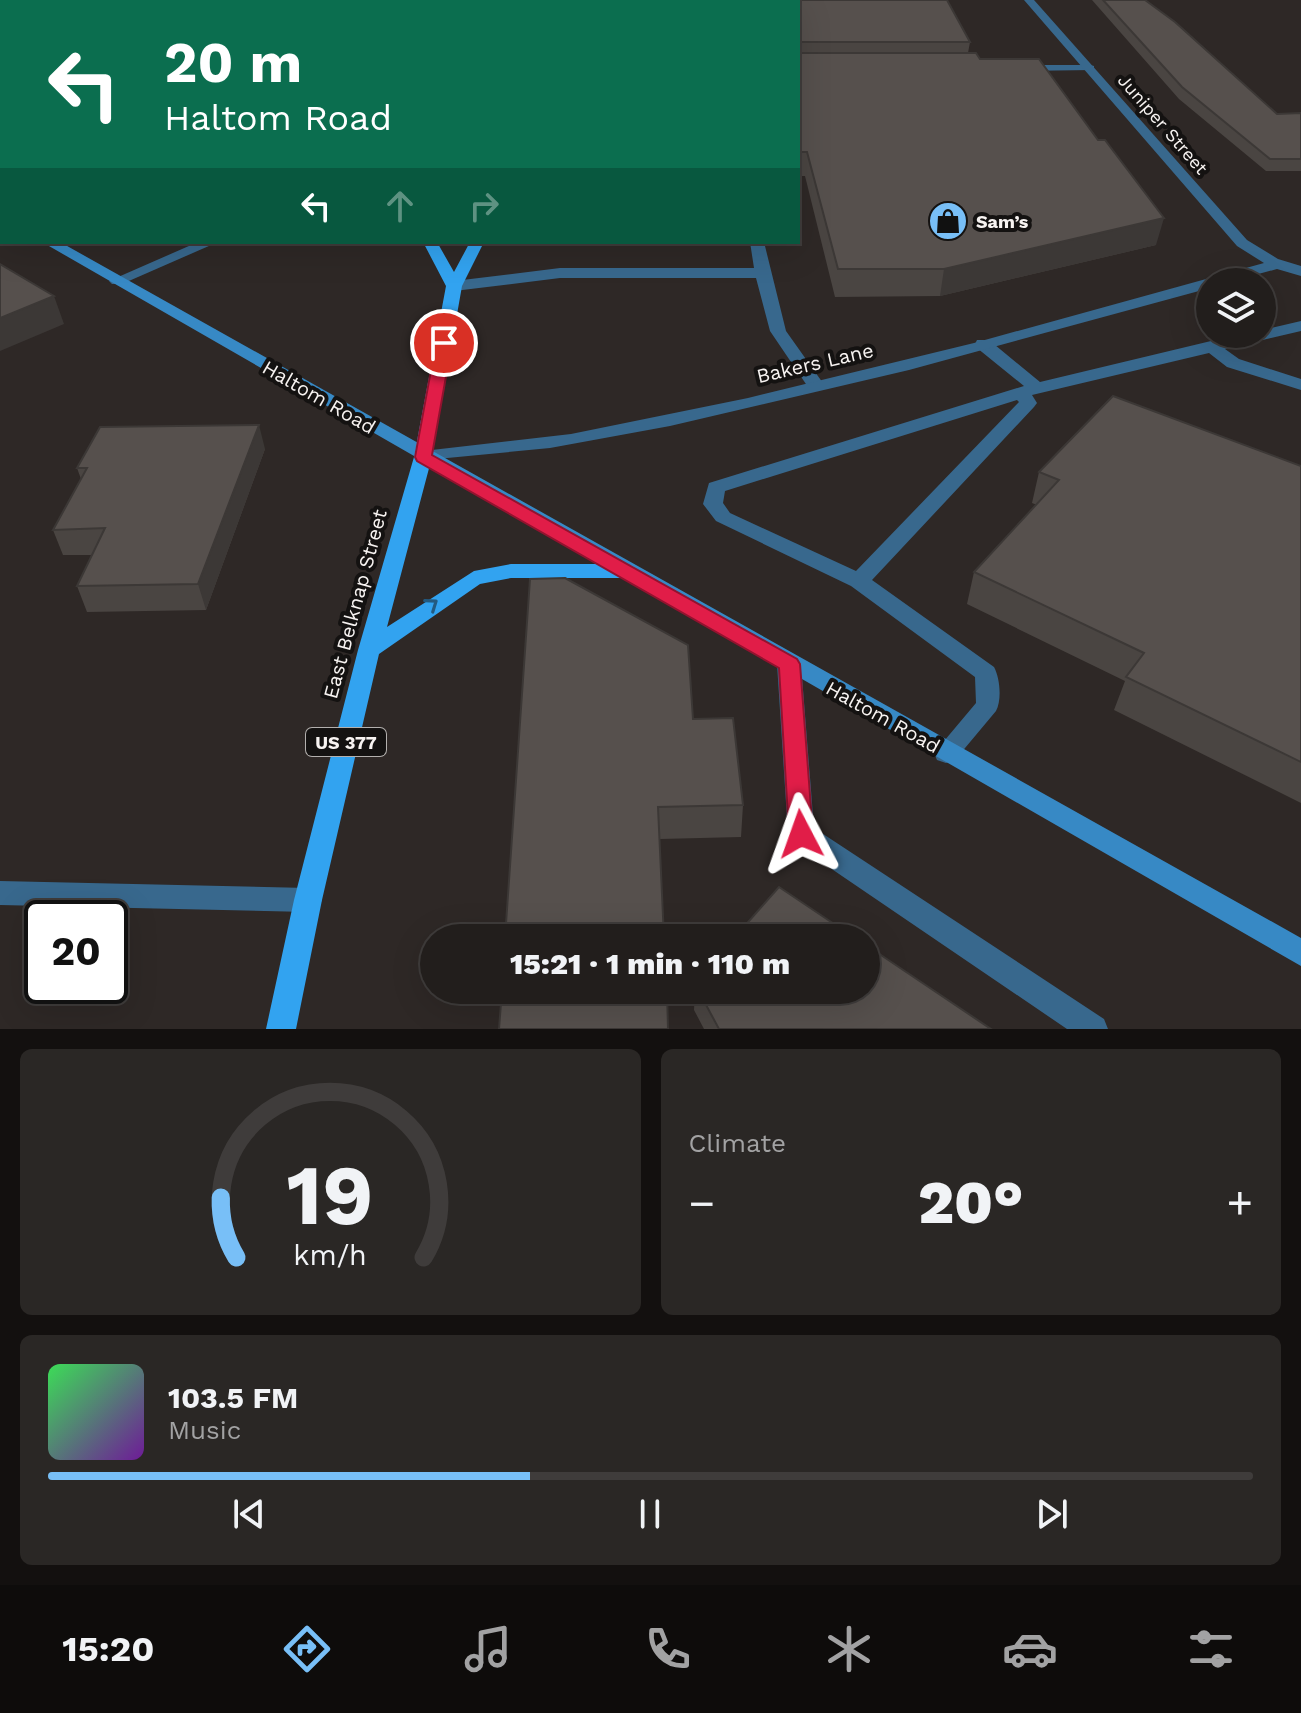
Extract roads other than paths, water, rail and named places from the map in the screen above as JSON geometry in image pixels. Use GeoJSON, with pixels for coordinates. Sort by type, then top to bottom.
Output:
{"type":"FeatureCollection","features":[{"type":"Feature","properties":{"kind":"main road","name":"Haltom Road"},"geometry":{"type":"LineString","coordinates":[[52,244],[1301,953]]}},
{"type":"Feature","properties":{"kind":"main road"},"geometry":{"type":"LineString","coordinates":[[431,244],[454,286]]}},
{"type":"Feature","properties":{"kind":"main road","name":"US 377"},"geometry":{"type":"LineString","coordinates":[[454,286],[476,244]]}},
{"type":"Feature","properties":{"kind":"main road","name":"East Belknap Street"},"geometry":{"type":"LineString","coordinates":[[281,1029],[308,900],[369,650],[423,457],[454,286]]}},
{"type":"Feature","properties":{"kind":"main road"},"geometry":{"type":"LineString","coordinates":[[369,650],[474,578],[511,571],[626,571]]}},
{"type":"Feature","properties":{"kind":"street","name":"Juniper Street"},"geometry":{"type":"LineString","coordinates":[[1029,0],[1242,243],[1275,264]]}},
{"type":"Feature","properties":{"kind":"street"},"geometry":{"type":"LineString","coordinates":[[1007,68],[1090,68]]}},
{"type":"Feature","properties":{"kind":"street"},"geometry":{"type":"LineString","coordinates":[[117,281],[206,244]]}},
{"type":"Feature","properties":{"kind":"street"},"geometry":{"type":"LineString","coordinates":[[757,244],[778,331],[816,386]]}},
{"type":"Feature","properties":{"kind":"street","name":"Bakers Lane"},"geometry":{"type":"LineString","coordinates":[[1261,268],[1301,258]]}},
{"type":"Feature","properties":{"kind":"street"},"geometry":{"type":"LineString","coordinates":[[1275,264],[1301,271]]}},
{"type":"Feature","properties":{"kind":"street"},"geometry":{"type":"LineString","coordinates":[[454,286],[560,273],[762,273]]}},
{"type":"Feature","properties":{"kind":"street","name":"Bakers Lane"},"geometry":{"type":"LineString","coordinates":[[423,457],[590,436],[816,386],[1196,286]]}},
{"type":"Feature","properties":{"kind":"street"},"geometry":{"type":"LineString","coordinates":[[1276,332],[1301,326]]}},
{"type":"Feature","properties":{"kind":"street"},"geometry":{"type":"LineString","coordinates":[[859,581],[1028,403],[1029,390],[983,344]]}},
{"type":"Feature","properties":{"kind":"street"},"geometry":{"type":"LineString","coordinates":[[946,753],[988,705],[986,673],[859,581],[723,517],[713,504],[716,487],[1029,390],[1203,348]]}},
{"type":"Feature","properties":{"kind":"street"},"geometry":{"type":"LineString","coordinates":[[1214,348],[1233,363],[1301,385]]}},
{"type":"Feature","properties":{"kind":"street"},"geometry":{"type":"LineString","coordinates":[[789,664],[801,834],[1093,1029]]}},
{"type":"Feature","properties":{"kind":"street"},"geometry":{"type":"LineString","coordinates":[[0,893],[308,900]]}},
{"type":"Feature","properties":{"kind":"place","name":"Sam’s"},"geometry":{"type":"Point","coordinates":[948,221]}}]}
